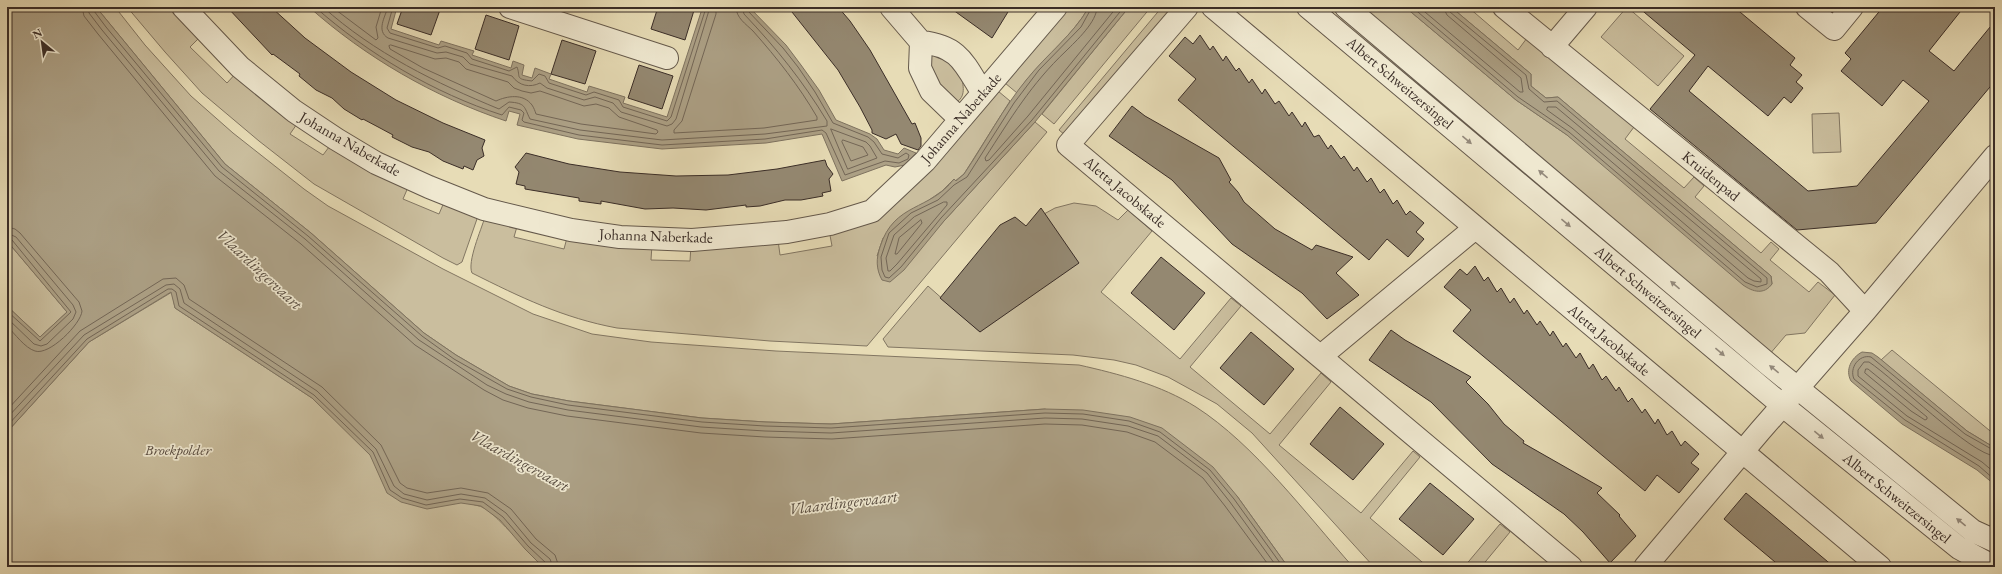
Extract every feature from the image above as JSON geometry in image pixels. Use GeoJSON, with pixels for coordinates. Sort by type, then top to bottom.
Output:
{"type":"FeatureCollection","features":[{"type":"Feature","properties":{"kind":"street","name":"Johanna Naberkade"},"geometry":{"type":"LineString","coordinates":[[183,7],[205,32],[257,82],[320,129],[376,163],[429,187],[484,209],[571,230],[620,237],[692,240],[787,232],[830,224],[872,211],[925,161],[959,118],[994,81],[1056,7]]}},
{"type":"Feature","properties":{"kind":"street"},"geometry":{"type":"LineString","coordinates":[[510,7],[547,12],[667,58]]}},
{"type":"Feature","properties":{"kind":"street"},"geometry":{"type":"LineString","coordinates":[[891,7],[921,42],[920,68],[931,91],[959,118]]}},
{"type":"Feature","properties":{"kind":"street","name":"Aletta Jacobskade"},"geometry":{"type":"LineString","coordinates":[[1187,7],[1068,145],[1571,567]]}},
{"type":"Feature","properties":{"kind":"street","name":"Aletta Jacobskade"},"geometry":{"type":"LineString","coordinates":[[1213,7],[1880,567]]}},
{"type":"Feature","properties":{"kind":"street","name":"Albert Schweitzersingel"},"geometry":{"type":"LineString","coordinates":[[1308,7],[1782,405],[1959,548],[1994,567]]}},
{"type":"Feature","properties":{"kind":"street","name":"Albert Schweitzersingel"},"geometry":{"type":"LineString","coordinates":[[1346,7],[1797,388],[1973,531],[1995,541]]}},
{"type":"Feature","properties":{"kind":"street","name":"Kruidenpad"},"geometry":{"type":"LineString","coordinates":[[1504,7],[1830,272],[1865,311]]}},
{"type":"Feature","properties":{"kind":"street"},"geometry":{"type":"LineString","coordinates":[[1552,47],[1586,7]]}},
{"type":"Feature","properties":{"kind":"street"},"geometry":{"type":"LineString","coordinates":[[1807,7],[1834,29],[1852,7]]}},
{"type":"Feature","properties":{"kind":"street"},"geometry":{"type":"LineString","coordinates":[[921,42],[939,44],[960,57],[982,92]]}},
{"type":"Feature","properties":{"kind":"street"},"geometry":{"type":"LineString","coordinates":[[1645,567],[1782,405],[1865,311],[1995,156]]}},
{"type":"Feature","properties":{"kind":"street"},"geometry":{"type":"LineString","coordinates":[[1321,356],[1475,228]]}},
{"type":"Feature","properties":{"kind":"green space"},"geometry":{"type":"Polygon","coordinates":[[[96,7],[115,7],[145,45],[191,96],[233,133],[328,206],[443,269],[533,314],[592,334],[651,342],[776,351],[1079,365],[1124,376],[1154,386],[1183,399],[1218,423],[1259,460],[1279,481],[1353,567],[1288,567],[1237,496],[1045,409],[831,424],[766,422],[702,418],[569,401],[532,394],[509,386],[456,355],[424,333],[311,233],[225,164],[96,7]]]}},
{"type":"Feature","properties":{"kind":"green space"},"geometry":{"type":"Polygon","coordinates":[[[127,7],[175,7],[201,36],[190,47],[227,83],[237,72],[299,121],[290,134],[323,155],[332,143],[409,185],[403,199],[439,214],[445,200],[478,216],[462,262],[457,265],[443,258],[314,184],[259,141],[202,93],[127,7]]]}},
{"type":"Feature","properties":{"kind":"green space"},"geometry":{"type":"Polygon","coordinates":[[[1068,7],[1089,7],[1073,30],[1025,81],[1017,93],[1005,83],[1068,7]]]}},
{"type":"Feature","properties":{"kind":"green space"},"geometry":{"type":"Polygon","coordinates":[[[1129,7],[1151,7],[1054,124],[1042,114],[1129,7]]]}},
{"type":"Feature","properties":{"kind":"green space"},"geometry":{"type":"Polygon","coordinates":[[[1162,7],[1172,7],[1065,135],[1059,130],[1162,7]]]}},
{"type":"Feature","properties":{"kind":"green space"},"geometry":{"type":"Polygon","coordinates":[[[1354,7],[1405,7],[1516,100],[1567,135],[1768,288],[1772,284],[1771,276],[1558,97],[1546,98],[1531,86],[1531,74],[1451,7],[1468,7],[1518,50],[1527,38],[1634,127],[1625,139],[1684,188],[1694,177],[1704,186],[1695,197],[1761,253],[1771,242],[1779,249],[1770,260],[1809,292],[1818,282],[1835,295],[1805,333],[1786,335],[1769,355],[1354,7]]]}},
{"type":"Feature","properties":{"kind":"green space"},"geometry":{"type":"Polygon","coordinates":[[[1627,7],[1684,56],[1658,86],[1601,37],[1627,7]]]}},
{"type":"Feature","properties":{"kind":"green space"},"geometry":{"type":"Polygon","coordinates":[[[937,52],[961,74],[963,94],[955,103],[935,86],[930,59],[931,55],[937,52]]]}},
{"type":"Feature","properties":{"kind":"green space"},"geometry":{"type":"Polygon","coordinates":[[[998,91],[1010,101],[964,174],[955,181],[954,179],[942,191],[883,238],[877,256],[932,234],[1035,122],[1047,132],[867,346],[770,341],[617,328],[578,319],[560,313],[472,273],[471,261],[485,217],[518,223],[514,237],[564,249],[568,234],[652,245],[651,260],[690,261],[691,245],[778,240],[780,255],[832,246],[829,230],[835,229],[998,91]]]}},
{"type":"Feature","properties":{"kind":"green space"},"geometry":{"type":"Polygon","coordinates":[[[1839,113],[1841,152],[1813,153],[1812,114],[1839,113]]]}},
{"type":"Feature","properties":{"kind":"green space"},"geometry":{"type":"Polygon","coordinates":[[[1074,203],[1096,206],[1118,220],[1128,210],[1152,231],[1101,292],[1180,359],[1231,298],[1241,306],[1190,367],[1270,434],[1321,373],[1331,382],[1279,445],[1361,513],[1413,451],[1420,457],[1370,518],[1428,567],[1374,567],[1252,433],[1217,404],[1168,377],[1136,365],[1114,360],[1073,355],[888,347],[883,339],[928,286],[980,332],[1044,214],[1055,208],[1074,203]]]}},
{"type":"Feature","properties":{"kind":"green space"},"geometry":{"type":"Polygon","coordinates":[[[7,241],[67,312],[40,337],[7,306],[7,241]]]}},
{"type":"Feature","properties":{"kind":"green space","name":"Broekpolder"},"geometry":{"type":"Polygon","coordinates":[[[172,292],[175,308],[312,398],[387,468],[480,506],[494,515],[516,536],[558,567],[7,567],[7,432],[89,342],[172,292]]]}},
{"type":"Feature","properties":{"kind":"green space"},"geometry":{"type":"Polygon","coordinates":[[[1892,350],[1995,435],[1995,448],[1967,431],[1881,360],[1892,350]]]}},
{"type":"Feature","properties":{"kind":"green space"},"geometry":{"type":"Polygon","coordinates":[[[1500,524],[1510,532],[1481,567],[1464,567],[1500,524]]]}},
{"type":"Feature","properties":{"kind":"water","name":"Vlaardingervaart"},"geometry":{"type":"Polygon","coordinates":[[[7,7],[96,7],[225,164],[311,233],[424,333],[456,355],[509,386],[532,394],[569,401],[702,418],[766,422],[831,424],[1045,409],[1083,410],[1130,417],[1162,428],[1213,467],[1237,496],[1288,567],[548,567],[540,564],[500,520],[481,506],[461,503],[427,509],[401,502],[387,493],[370,455],[312,398],[175,308],[171,292],[89,342],[7,432],[7,306],[40,337],[67,312],[7,241],[7,7]]]}},
{"type":"Feature","properties":{"kind":"water"},"geometry":{"type":"Polygon","coordinates":[[[309,7],[397,7],[391,29],[439,45],[441,41],[474,51],[472,55],[511,68],[513,61],[524,65],[522,75],[532,78],[535,68],[551,74],[549,79],[587,92],[589,86],[625,97],[623,103],[667,117],[702,9],[697,7],[749,7],[786,45],[819,90],[836,120],[870,134],[877,139],[884,150],[898,154],[904,148],[916,153],[905,165],[895,167],[886,165],[842,181],[822,134],[766,143],[662,149],[578,139],[517,125],[520,114],[509,111],[506,121],[453,100],[402,74],[353,43],[309,7]]]}},
{"type":"Feature","properties":{"kind":"water"},"geometry":{"type":"Polygon","coordinates":[[[1089,7],[1129,7],[1035,122],[944,221],[904,270],[890,282],[882,280],[877,264],[880,247],[886,232],[903,214],[934,197],[945,189],[954,179],[956,181],[964,174],[1018,90],[1075,27],[1089,7]]]}},
{"type":"Feature","properties":{"kind":"water"},"geometry":{"type":"Polygon","coordinates":[[[1405,7],[1451,7],[1531,74],[1531,86],[1546,98],[1558,97],[1771,276],[1772,284],[1766,290],[1762,291],[1754,291],[1743,285],[1567,135],[1516,100],[1405,7]]]}},
{"type":"Feature","properties":{"kind":"water"},"geometry":{"type":"Polygon","coordinates":[[[1862,352],[1872,353],[1878,357],[1967,431],[1995,448],[1995,485],[1977,470],[1902,424],[1851,381],[1849,377],[1850,365],[1852,361],[1862,352]]]}},
{"type":"Feature","properties":{"kind":"building"},"geometry":{"type":"Polygon","coordinates":[[[227,7],[271,7],[305,38],[351,72],[396,100],[443,123],[485,140],[482,148],[484,156],[477,160],[473,170],[464,166],[463,169],[443,161],[429,152],[412,147],[392,137],[393,135],[363,119],[362,120],[344,109],[332,98],[316,90],[299,76],[300,74],[273,54],[272,55],[227,7]]]}},
{"type":"Feature","properties":{"kind":"building"},"geometry":{"type":"Polygon","coordinates":[[[403,7],[441,7],[431,35],[397,24],[403,7]]]}},
{"type":"Feature","properties":{"kind":"building"},"geometry":{"type":"Polygon","coordinates":[[[658,7],[695,7],[685,40],[651,29],[658,7]]]}},
{"type":"Feature","properties":{"kind":"building"},"geometry":{"type":"Polygon","coordinates":[[[788,7],[838,7],[850,21],[870,50],[912,124],[915,123],[921,138],[921,146],[918,150],[901,144],[896,134],[886,139],[872,133],[872,130],[860,107],[838,70],[788,7]]]}},
{"type":"Feature","properties":{"kind":"building"},"geometry":{"type":"Polygon","coordinates":[[[949,7],[1011,7],[992,38],[949,7]]]}},
{"type":"Feature","properties":{"kind":"building"},"geometry":{"type":"Polygon","coordinates":[[[1638,7],[1734,7],[1795,58],[1790,65],[1802,75],[1796,82],[1803,88],[1791,103],[1784,97],[1768,116],[1708,66],[1689,91],[1808,191],[1857,186],[1929,101],[1903,80],[1882,106],[1841,71],[1851,59],[1845,53],[1883,7],[1964,7],[1929,51],[1954,71],[1995,21],[1995,81],[1876,223],[1797,230],[1650,109],[1695,55],[1638,7]]]}},
{"type":"Feature","properties":{"kind":"building"},"geometry":{"type":"Polygon","coordinates":[[[486,15],[519,26],[509,60],[475,49],[486,15]]]}},
{"type":"Feature","properties":{"kind":"building"},"geometry":{"type":"Polygon","coordinates":[[[1200,35],[1210,50],[1213,46],[1223,61],[1226,56],[1236,71],[1239,68],[1249,83],[1252,79],[1262,94],[1265,89],[1275,104],[1279,101],[1289,116],[1292,112],[1302,127],[1305,122],[1314,137],[1319,135],[1328,149],[1331,145],[1341,159],[1344,156],[1354,171],[1357,167],[1367,182],[1371,178],[1380,193],[1384,189],[1393,204],[1397,200],[1406,215],[1410,211],[1424,223],[1416,232],[1424,239],[1408,257],[1387,239],[1369,260],[1178,100],[1196,79],[1169,56],[1185,37],[1193,44],[1200,35]]]}},
{"type":"Feature","properties":{"kind":"building"},"geometry":{"type":"Polygon","coordinates":[[[562,40],[596,51],[585,84],[551,74],[562,40]]]}},
{"type":"Feature","properties":{"kind":"building"},"geometry":{"type":"Polygon","coordinates":[[[639,65],[673,76],[662,109],[628,98],[639,65]]]}},
{"type":"Feature","properties":{"kind":"building"},"geometry":{"type":"Polygon","coordinates":[[[1132,106],[1145,116],[1219,158],[1231,180],[1229,182],[1244,202],[1275,229],[1312,250],[1316,245],[1353,257],[1336,273],[1359,295],[1327,319],[1302,293],[1232,244],[1172,180],[1109,136],[1132,106]]]}},
{"type":"Feature","properties":{"kind":"building"},"geometry":{"type":"Polygon","coordinates":[[[526,153],[569,164],[620,172],[676,176],[728,175],[777,169],[825,160],[827,166],[833,174],[829,179],[831,191],[822,193],[823,196],[801,200],[785,200],[760,206],[746,207],[746,205],[706,210],[673,208],[645,209],[601,201],[601,204],[579,201],[579,198],[525,189],[525,186],[516,184],[519,172],[515,167],[526,153]]]}},
{"type":"Feature","properties":{"kind":"building"},"geometry":{"type":"Polygon","coordinates":[[[1041,208],[1079,263],[980,332],[940,298],[1000,225],[1015,217],[1026,226],[1041,208]]]}},
{"type":"Feature","properties":{"kind":"building"},"geometry":{"type":"Polygon","coordinates":[[[1161,257],[1205,293],[1174,330],[1131,293],[1161,257]]]}},
{"type":"Feature","properties":{"kind":"building"},"geometry":{"type":"Polygon","coordinates":[[[1475,266],[1484,281],[1488,277],[1497,292],[1501,288],[1510,303],[1514,298],[1524,314],[1527,310],[1537,325],[1540,321],[1550,336],[1553,331],[1563,347],[1566,343],[1576,358],[1580,353],[1589,369],[1593,364],[1602,380],[1606,376],[1616,391],[1619,387],[1628,402],[1632,398],[1642,413],[1645,409],[1655,424],[1658,419],[1667,435],[1672,431],[1681,446],[1685,441],[1699,454],[1691,463],[1699,469],[1679,493],[1657,475],[1645,491],[1453,331],[1471,310],[1444,287],[1460,269],[1467,275],[1475,266]]]}},
{"type":"Feature","properties":{"kind":"building"},"geometry":{"type":"Polygon","coordinates":[[[1391,330],[1405,340],[1471,377],[1466,382],[1488,404],[1504,424],[1524,441],[1523,443],[1602,488],[1597,493],[1620,515],[1619,516],[1636,536],[1610,563],[1583,532],[1564,514],[1492,464],[1431,402],[1369,360],[1391,330]]]}},
{"type":"Feature","properties":{"kind":"building"},"geometry":{"type":"Polygon","coordinates":[[[1251,332],[1294,369],[1264,405],[1220,368],[1251,332]]]}},
{"type":"Feature","properties":{"kind":"building"},"geometry":{"type":"Polygon","coordinates":[[[1340,407],[1384,444],[1353,480],[1310,444],[1340,407]]]}},
{"type":"Feature","properties":{"kind":"building"},"geometry":{"type":"Polygon","coordinates":[[[1430,483],[1474,519],[1443,555],[1399,519],[1430,483]]]}},
{"type":"Feature","properties":{"kind":"building"},"geometry":{"type":"Polygon","coordinates":[[[1746,493],[1834,567],[1781,567],[1738,531],[1724,519],[1746,493]]]}}]}
